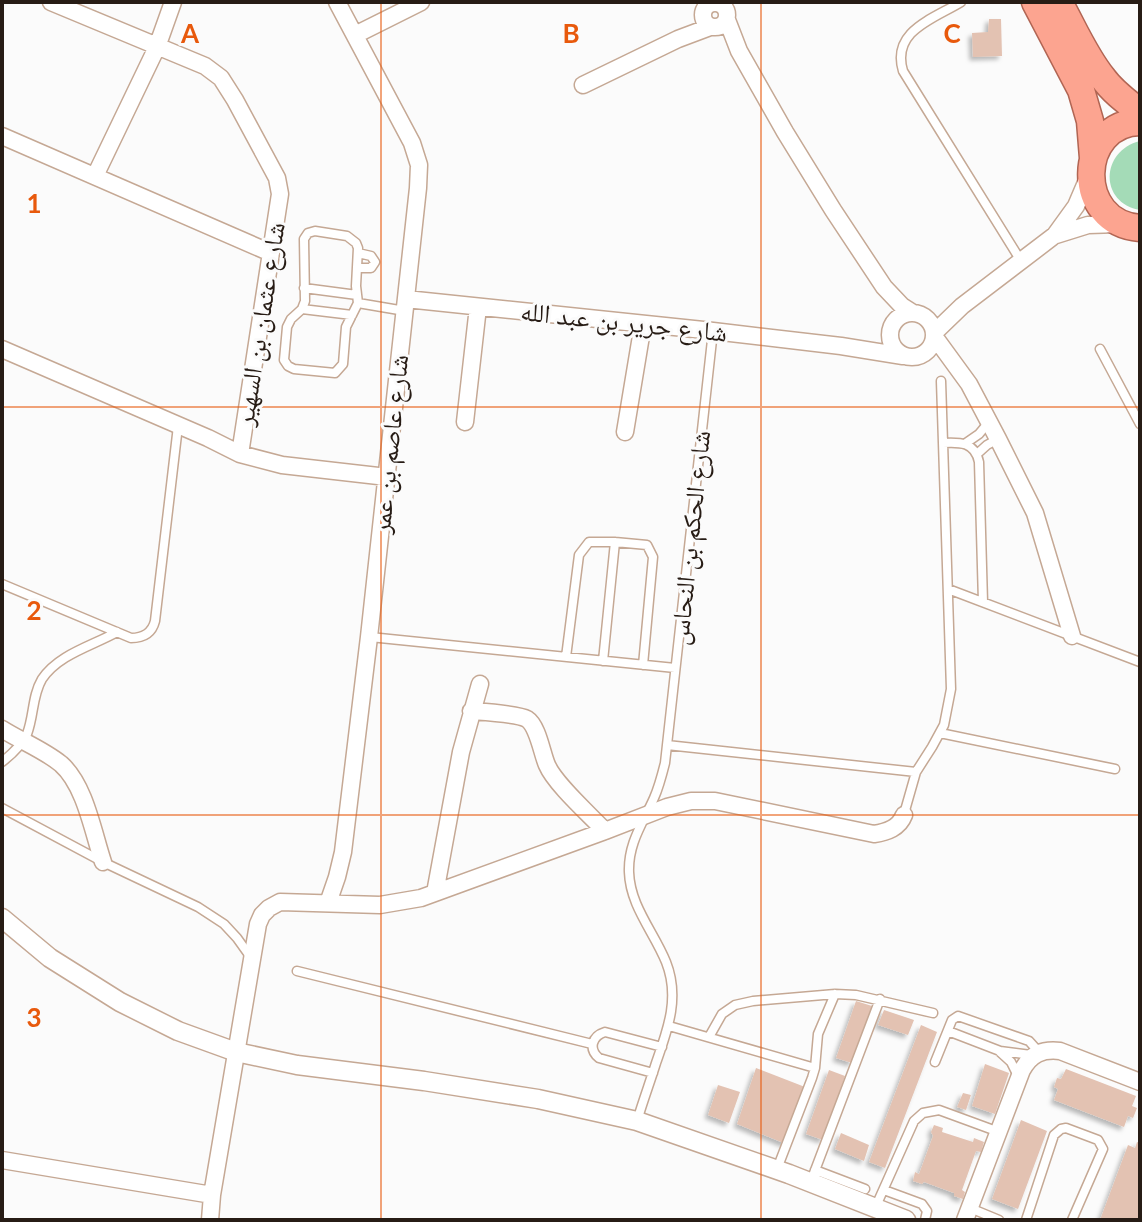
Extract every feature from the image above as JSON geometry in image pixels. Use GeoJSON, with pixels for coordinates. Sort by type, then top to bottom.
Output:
{"type":"FeatureCollection","features":[{"type":"Feature","properties":{"kind":"highway"},"geometry":{"type":"LineString","coordinates":[[1035,2],[1081,90],[1090,121],[1092,189],[1098,204],[1109,216],[1134,228]]}},
{"type":"Feature","properties":{"kind":"highway"},"geometry":{"type":"LineString","coordinates":[[1059,2],[1103,79],[1140,112]]}},
{"type":"Feature","properties":{"kind":"highway"},"geometry":{"type":"LineString","coordinates":[[1091,165],[1102,141],[1116,129],[1140,122]]}},
{"type":"Feature","properties":{"kind":"street"},"geometry":{"type":"LineString","coordinates":[[51,2],[157,47]]}},
{"type":"Feature","properties":{"kind":"street"},"geometry":{"type":"LineString","coordinates":[[95,176],[157,47],[173,2]]}},
{"type":"Feature","properties":{"kind":"street","name":"شارع عاصم بن عمر"},"geometry":{"type":"LineString","coordinates":[[328,903],[343,852],[387,477],[419,165],[412,143],[337,2]]}},
{"type":"Feature","properties":{"kind":"street"},"geometry":{"type":"LineString","coordinates":[[355,35],[421,2]]}},
{"type":"Feature","properties":{"kind":"street"},"geometry":{"type":"LineString","coordinates":[[583,85],[678,39],[713,12],[738,2]]}},
{"type":"Feature","properties":{"kind":"street"},"geometry":{"type":"LineString","coordinates":[[713,12],[884,287],[932,326],[934,334],[969,384],[1035,513],[1072,636]]}},
{"type":"Feature","properties":{"kind":"street","name":"شارع عثمان بن السهير"},"geometry":{"type":"LineString","coordinates":[[157,47],[205,66],[221,78],[277,178],[280,194],[240,454]]}},
{"type":"Feature","properties":{"kind":"street"},"geometry":{"type":"LineString","coordinates":[[2,136],[271,253]]}},
{"type":"Feature","properties":{"kind":"street"},"geometry":{"type":"LineString","coordinates":[[884,287],[892,346],[903,356],[923,355],[931,347],[934,334],[962,306],[1055,235],[1076,206],[1091,165]]}},
{"type":"Feature","properties":{"kind":"street"},"geometry":{"type":"LineString","coordinates":[[1055,235],[1088,225],[1134,228]]}},
{"type":"Feature","properties":{"kind":"street","name":"شارع جرير بن عبد الله"},"geometry":{"type":"LineString","coordinates":[[405,305],[478,307],[713,331],[903,356]]}},
{"type":"Feature","properties":{"kind":"street"},"geometry":{"type":"LineString","coordinates":[[891,327],[898,317],[937,314],[962,306]]}},
{"type":"Feature","properties":{"kind":"street"},"geometry":{"type":"LineString","coordinates":[[465,422],[478,307]]}},
{"type":"Feature","properties":{"kind":"street"},"geometry":{"type":"LineString","coordinates":[[625,432],[643,324]]}},
{"type":"Feature","properties":{"kind":"street","name":"شارع جرير بن عبد الله"},"geometry":{"type":"LineString","coordinates":[[841,346],[870,341],[891,327]]}},
{"type":"Feature","properties":{"kind":"street"},"geometry":{"type":"LineString","coordinates":[[2,349],[240,454],[282,465],[387,477]]}},
{"type":"Feature","properties":{"kind":"street"},"geometry":{"type":"LineString","coordinates":[[923,355],[955,366]]}},
{"type":"Feature","properties":{"kind":"street"},"geometry":{"type":"LineString","coordinates":[[435,893],[461,752],[480,684]]}},
{"type":"Feature","properties":{"kind":"street"},"geometry":{"type":"LineString","coordinates":[[471,711],[529,720],[552,774],[605,831]]}},
{"type":"Feature","properties":{"kind":"street"},"geometry":{"type":"LineString","coordinates":[[2,729],[54,759],[72,776],[103,862]]}},
{"type":"Feature","properties":{"kind":"street"},"geometry":{"type":"LineString","coordinates":[[210,1220],[258,924],[269,908],[280,902],[394,904],[435,893],[679,803],[715,801],[874,834],[893,828],[904,815]]}},
{"type":"Feature","properties":{"kind":"street"},"geometry":{"type":"LineString","coordinates":[[2,918],[50,958],[120,1002],[178,1031],[236,1052],[297,1065],[538,1099],[637,1121],[777,1169],[813,1176],[904,1220]]}},
{"type":"Feature","properties":{"kind":"street"},"geometry":{"type":"LineString","coordinates":[[968,1214],[1019,1079],[1027,1062],[1036,1054],[1060,1051],[1140,1082]]}},
{"type":"Feature","properties":{"kind":"street"},"geometry":{"type":"LineString","coordinates":[[2,1160],[212,1195]]}},
{"type":"Feature","properties":{"kind":"lane"},"geometry":{"type":"LineString","coordinates":[[961,2],[913,31],[905,39],[900,60],[903,71],[1021,261]]}},
{"type":"Feature","properties":{"kind":"lane"},"geometry":{"type":"LineString","coordinates":[[315,231],[347,236],[356,243],[357,268],[358,299],[346,327],[343,364],[339,371],[332,373],[288,366],[284,360],[286,331],[305,301],[303,243],[308,233],[315,231]]}},
{"type":"Feature","properties":{"kind":"lane"},"geometry":{"type":"LineString","coordinates":[[357,268],[371,268],[375,262],[371,256],[358,253]]}},
{"type":"Feature","properties":{"kind":"lane"},"geometry":{"type":"LineString","coordinates":[[304,288],[405,305]]}},
{"type":"Feature","properties":{"kind":"lane"},"geometry":{"type":"LineString","coordinates":[[302,309],[352,315]]}},
{"type":"Feature","properties":{"kind":"lane","name":"شارع الحكم بن النحاس"},"geometry":{"type":"LineString","coordinates":[[637,1121],[669,1026],[673,994],[669,971],[634,898],[629,873],[631,848],[661,781],[667,745],[713,331]]}},
{"type":"Feature","properties":{"kind":"lane"},"geometry":{"type":"LineString","coordinates":[[1100,349],[1140,424]]}},
{"type":"Feature","properties":{"kind":"lane"},"geometry":{"type":"LineString","coordinates":[[904,815],[916,772],[940,733],[951,689],[941,381]]}},
{"type":"Feature","properties":{"kind":"lane"},"geometry":{"type":"LineString","coordinates":[[943,443],[966,443],[979,434],[989,421]]}},
{"type":"Feature","properties":{"kind":"lane"},"geometry":{"type":"LineString","coordinates":[[2,584],[117,632],[137,638],[147,634],[153,627],[178,425]]}},
{"type":"Feature","properties":{"kind":"lane"},"geometry":{"type":"LineString","coordinates":[[977,454],[998,439]]}},
{"type":"Feature","properties":{"kind":"lane"},"geometry":{"type":"LineString","coordinates":[[966,443],[973,448],[979,462],[983,602]]}},
{"type":"Feature","properties":{"kind":"lane"},"geometry":{"type":"LineString","coordinates":[[566,657],[579,555],[589,542],[647,545],[653,557],[643,665]]}},
{"type":"Feature","properties":{"kind":"lane"},"geometry":{"type":"LineString","coordinates":[[603,661],[615,542]]}},
{"type":"Feature","properties":{"kind":"lane"},"geometry":{"type":"LineString","coordinates":[[948,589],[1140,662]]}},
{"type":"Feature","properties":{"kind":"lane"},"geometry":{"type":"LineString","coordinates":[[2,762],[23,742],[37,690],[49,671],[71,655],[117,632]]}},
{"type":"Feature","properties":{"kind":"lane"},"geometry":{"type":"LineString","coordinates":[[369,637],[675,668]]}},
{"type":"Feature","properties":{"kind":"lane"},"geometry":{"type":"LineString","coordinates":[[940,733],[1115,769]]}},
{"type":"Feature","properties":{"kind":"lane"},"geometry":{"type":"LineString","coordinates":[[667,745],[916,772]]}},
{"type":"Feature","properties":{"kind":"lane"},"geometry":{"type":"LineString","coordinates":[[2,808],[103,862],[198,907],[237,938],[252,959]]}},
{"type":"Feature","properties":{"kind":"lane"},"geometry":{"type":"LineString","coordinates":[[297,971],[592,1044]]}},
{"type":"Feature","properties":{"kind":"lane"},"geometry":{"type":"LineString","coordinates":[[777,1169],[815,1068],[818,1034],[835,994]]}},
{"type":"Feature","properties":{"kind":"lane"},"geometry":{"type":"LineString","coordinates":[[709,1037],[722,1014],[743,1002],[856,995],[933,1013]]}},
{"type":"Feature","properties":{"kind":"lane"},"geometry":{"type":"LineString","coordinates":[[865,1189],[813,1176],[880,999]]}},
{"type":"Feature","properties":{"kind":"lane"},"geometry":{"type":"LineString","coordinates":[[935,1062],[952,1020],[962,1016],[1029,1041],[1036,1054]]}},
{"type":"Feature","properties":{"kind":"lane"},"geometry":{"type":"LineString","coordinates":[[669,1026],[815,1068]]}},
{"type":"Feature","properties":{"kind":"lane"},"geometry":{"type":"LineString","coordinates":[[948,1031],[1000,1051],[1036,1054]]}},
{"type":"Feature","properties":{"kind":"lane"},"geometry":{"type":"LineString","coordinates":[[592,1044],[599,1034],[605,1032],[662,1047]]}},
{"type":"Feature","properties":{"kind":"lane"},"geometry":{"type":"LineString","coordinates":[[592,1044],[599,1058],[653,1073]]}},
{"type":"Feature","properties":{"kind":"lane"},"geometry":{"type":"LineString","coordinates":[[1000,1051],[1011,1062],[1019,1079]]}},
{"type":"Feature","properties":{"kind":"lane"},"geometry":{"type":"LineString","coordinates":[[876,1208],[914,1121],[923,1113],[939,1110],[1000,1133]]}},
{"type":"Feature","properties":{"kind":"lane"},"geometry":{"type":"LineString","coordinates":[[1026,1220],[1054,1135],[1066,1128],[1098,1140],[1103,1149],[1072,1220]]}},
{"type":"Feature","properties":{"kind":"lane"},"geometry":{"type":"LineString","coordinates":[[884,1190],[922,1204],[927,1211],[925,1220]]}},
{"type":"Feature","properties":{"kind":"lane"},"geometry":{"type":"LineString","coordinates":[[968,1214],[999,1220]]}},
{"type":"Feature","properties":{"kind":"green space"},"geometry":{"type":"Polygon","coordinates":[[[1140,141],[1140,210],[1117,198],[1111,188],[1110,177],[1117,155],[1140,141]]]}},
{"type":"Feature","properties":{"kind":"building"},"geometry":{"type":"Polygon","coordinates":[[[989,19],[1001,19],[1002,56],[973,57],[972,33],[988,32],[989,19]]]}},
{"type":"Feature","properties":{"kind":"building"},"geometry":{"type":"Polygon","coordinates":[[[856,1001],[872,1006],[852,1063],[836,1058],[856,1001]]]}},
{"type":"Feature","properties":{"kind":"building"},"geometry":{"type":"Polygon","coordinates":[[[884,1010],[914,1020],[908,1035],[878,1025],[884,1010]]]}},
{"type":"Feature","properties":{"kind":"building"},"geometry":{"type":"Polygon","coordinates":[[[921,1025],[937,1032],[885,1168],[869,1162],[921,1025]]]}},
{"type":"Feature","properties":{"kind":"building"},"geometry":{"type":"Polygon","coordinates":[[[985,1064],[1009,1073],[995,1114],[972,1106],[985,1064]]]}},
{"type":"Feature","properties":{"kind":"building"},"geometry":{"type":"Polygon","coordinates":[[[756,1068],[805,1087],[786,1144],[737,1124],[756,1068]]]}},
{"type":"Feature","properties":{"kind":"building"},"geometry":{"type":"Polygon","coordinates":[[[1066,1069],[1136,1096],[1132,1106],[1137,1108],[1133,1118],[1128,1116],[1124,1127],[1054,1100],[1058,1089],[1054,1087],[1057,1078],[1061,1079],[1066,1069]]]}},
{"type":"Feature","properties":{"kind":"building"},"geometry":{"type":"Polygon","coordinates":[[[829,1070],[845,1076],[823,1140],[806,1134],[829,1070]]]}},
{"type":"Feature","properties":{"kind":"building"},"geometry":{"type":"Polygon","coordinates":[[[718,1085],[740,1092],[729,1123],[708,1115],[718,1085]]]}},
{"type":"Feature","properties":{"kind":"building"},"geometry":{"type":"Polygon","coordinates":[[[963,1093],[971,1095],[966,1110],[957,1107],[963,1093]]]}},
{"type":"Feature","properties":{"kind":"building"},"geometry":{"type":"Polygon","coordinates":[[[1021,1120],[1047,1131],[1018,1209],[992,1199],[1021,1120]]]}},
{"type":"Feature","properties":{"kind":"building"},"geometry":{"type":"Polygon","coordinates":[[[934,1125],[943,1128],[942,1132],[973,1142],[974,1138],[984,1142],[981,1152],[976,1151],[962,1190],[965,1192],[963,1199],[924,1182],[913,1181],[915,1172],[919,1174],[934,1125]]]}},
{"type":"Feature","properties":{"kind":"building"},"geometry":{"type":"Polygon","coordinates":[[[841,1133],[869,1145],[864,1161],[835,1149],[841,1133]]]}},
{"type":"Feature","properties":{"kind":"building"},"geometry":{"type":"Polygon","coordinates":[[[1137,1142],[1140,1143],[1138,1220],[1100,1220],[1128,1145],[1135,1148],[1137,1142]]]}}]}
